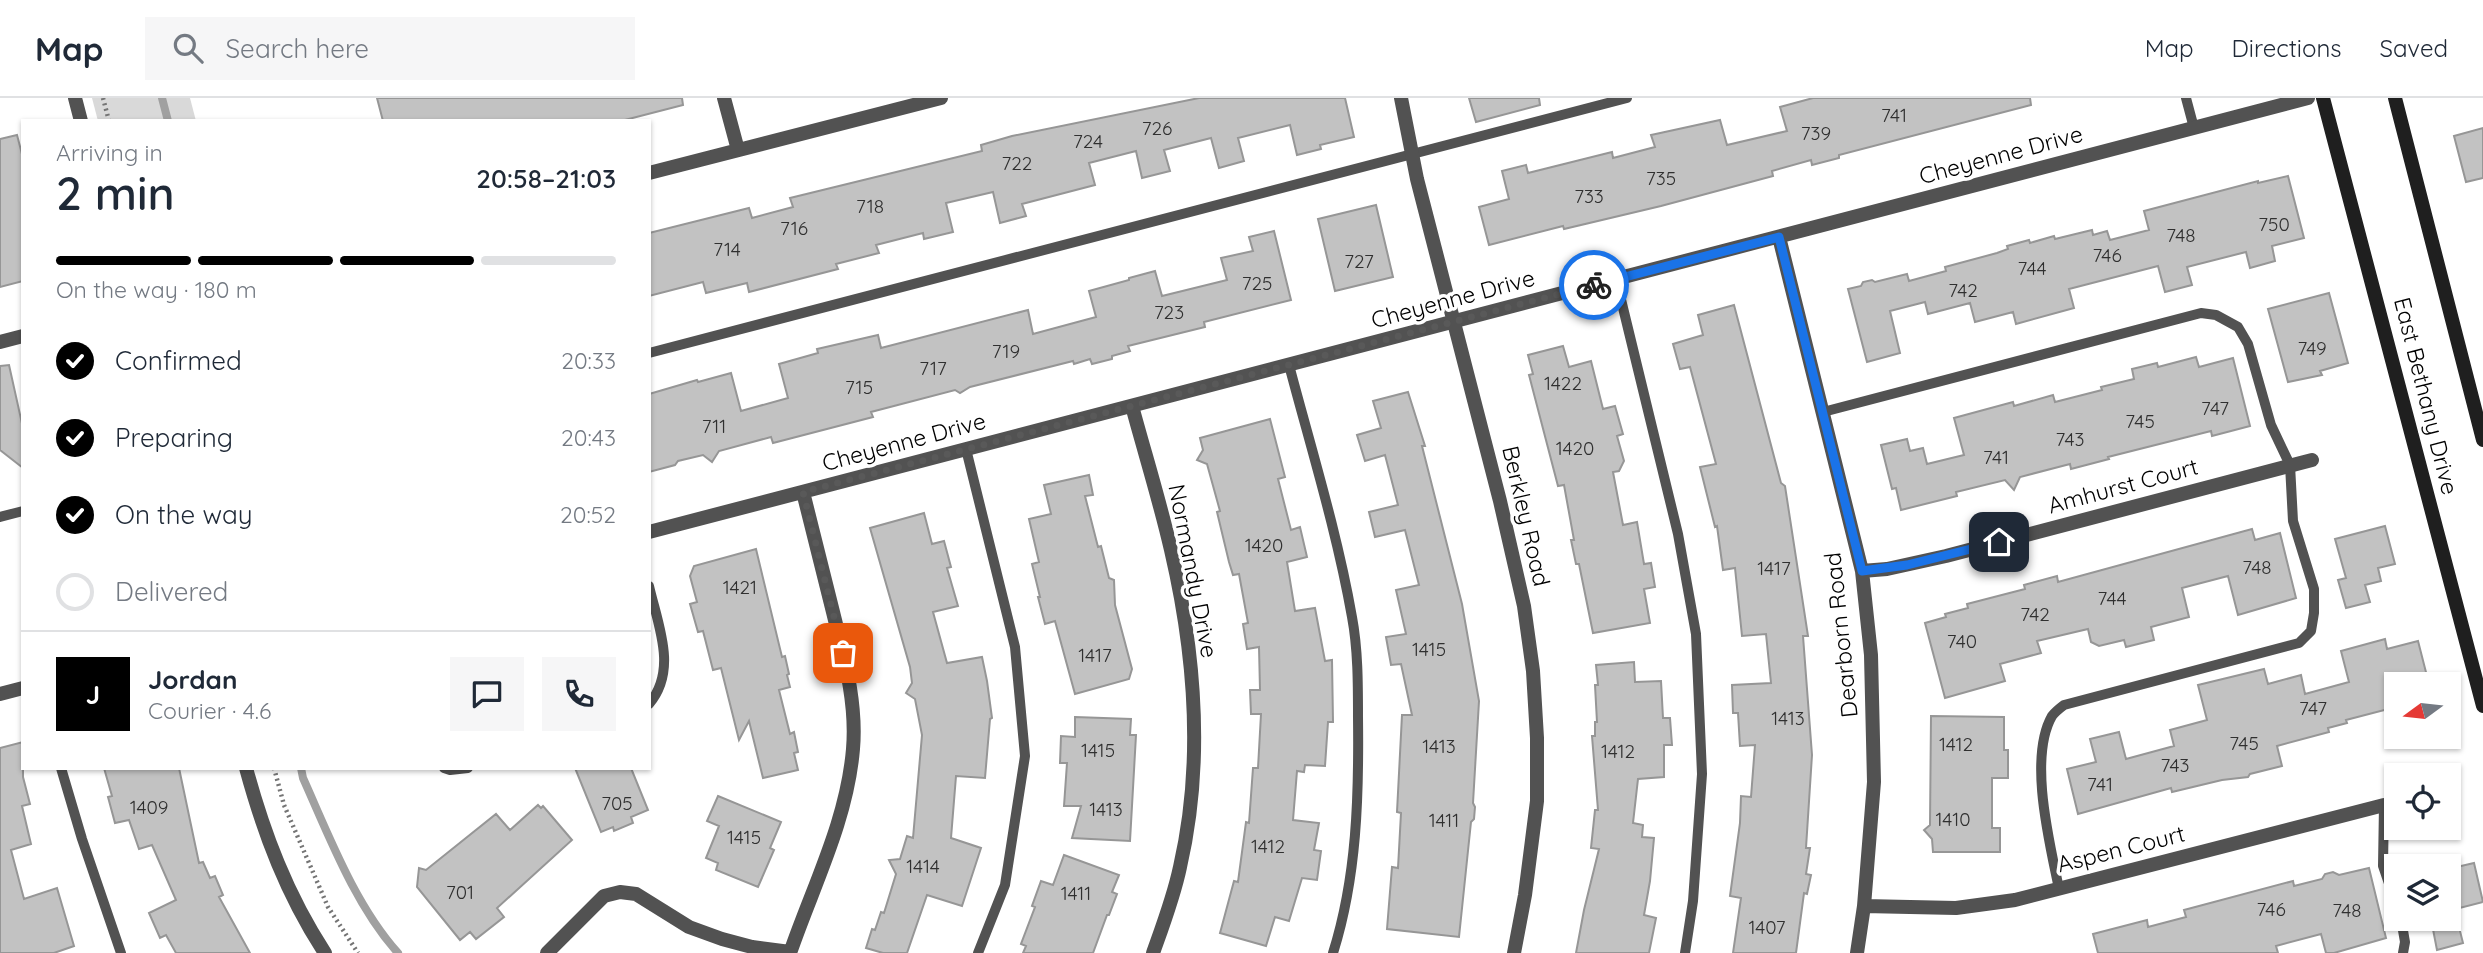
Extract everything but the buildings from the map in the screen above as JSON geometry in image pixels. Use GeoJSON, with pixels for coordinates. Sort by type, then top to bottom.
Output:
{"type":"FeatureCollection","features":[{"type":"Feature","properties":{"kind":"main road","name":"East Bethany Drive"},"geometry":{"type":"LineString","coordinates":[[2323,98],[2483,706]]}},
{"type":"Feature","properties":{"kind":"main road","name":"East Bethany Drive"},"geometry":{"type":"LineString","coordinates":[[2395,98],[2483,440]]}},
{"type":"Feature","properties":{"kind":"street"},"geometry":{"type":"LineString","coordinates":[[75,98],[80,119]]}},
{"type":"Feature","properties":{"kind":"street"},"geometry":{"type":"LineString","coordinates":[[724,98],[738,150]]}},
{"type":"Feature","properties":{"kind":"street"},"geometry":{"type":"LineString","coordinates":[[651,172],[904,103],[941,98]]}},
{"type":"Feature","properties":{"kind":"street","name":"Berkley Road"},"geometry":{"type":"LineString","coordinates":[[1401,98],[1411,153],[1524,606],[1533,671],[1537,801],[1525,895],[1514,953]]}},
{"type":"Feature","properties":{"kind":"street","name":"Cheyenne Drive"},"geometry":{"type":"LineString","coordinates":[[651,531],[2308,98]]}},
{"type":"Feature","properties":{"kind":"street","name":"Dearborn Road"},"geometry":{"type":"LineString","coordinates":[[1779,237],[1862,571],[1874,700],[1874,782],[1864,906],[1857,953]]}},
{"type":"Feature","properties":{"kind":"street"},"geometry":{"type":"LineString","coordinates":[[0,342],[21,337]]}},
{"type":"Feature","properties":{"kind":"street","name":"Normandy Drive"},"geometry":{"type":"LineString","coordinates":[[1132,406],[1171,549],[1184,618],[1193,695],[1194,764],[1189,817],[1168,913],[1153,953]]}},
{"type":"Feature","properties":{"kind":"street","name":"Amhurst Court"},"geometry":{"type":"LineString","coordinates":[[1862,571],[1887,569],[1946,556],[2312,460]]}},
{"type":"Feature","properties":{"kind":"street"},"geometry":{"type":"LineString","coordinates":[[547,953],[604,896],[620,891],[636,894],[689,927],[722,939],[752,947],[790,952],[831,844],[845,796],[853,750],[854,710],[843,653],[803,492]]}},
{"type":"Feature","properties":{"kind":"street"},"geometry":{"type":"LineString","coordinates":[[0,694],[21,689]]}},
{"type":"Feature","properties":{"kind":"street"},"geometry":{"type":"LineString","coordinates":[[247,770],[262,827],[282,876],[304,921],[325,953]]}},
{"type":"Feature","properties":{"kind":"street","name":"Aspen Court"},"geometry":{"type":"LineString","coordinates":[[1864,906],[1955,908],[2015,900],[2384,805]]}},
{"type":"Feature","properties":{"kind":"lane"},"geometry":{"type":"LineString","coordinates":[[651,352],[1627,98]]}},
{"type":"Feature","properties":{"kind":"lane"},"geometry":{"type":"LineString","coordinates":[[2186,98],[2194,128]]}},
{"type":"Feature","properties":{"kind":"lane"},"geometry":{"type":"LineString","coordinates":[[1616,279],[1678,534],[1696,634],[1702,774],[1693,901],[1685,953]]}},
{"type":"Feature","properties":{"kind":"lane"},"geometry":{"type":"LineString","coordinates":[[1823,412],[2200,313],[2216,315],[2238,327],[2248,344],[2271,425],[2290,466],[2293,522],[2314,589],[2311,631],[2299,643],[2064,705],[2053,715],[2044,739],[2043,815],[2059,889]]}},
{"type":"Feature","properties":{"kind":"lane"},"geometry":{"type":"LineString","coordinates":[[1289,365],[1331,523],[1352,618],[1358,687],[1359,782],[1353,853],[1333,953]]}},
{"type":"Feature","properties":{"kind":"lane"},"geometry":{"type":"LineString","coordinates":[[966,449],[1015,647],[1025,756],[1005,884],[978,953]]}},
{"type":"Feature","properties":{"kind":"lane"},"geometry":{"type":"LineString","coordinates":[[0,517],[21,512]]}},
{"type":"Feature","properties":{"kind":"lane"},"geometry":{"type":"LineString","coordinates":[[651,594],[663,645],[665,670],[656,697],[651,702]]}},
{"type":"Feature","properties":{"kind":"lane"},"geometry":{"type":"LineString","coordinates":[[62,770],[121,953]]}},
{"type":"Feature","properties":{"kind":"lane"},"geometry":{"type":"LineString","coordinates":[[2384,805],[2384,869]]}},
{"type":"Feature","properties":{"kind":"lane"},"geometry":{"type":"LineString","coordinates":[[2403,931],[2403,953]]}},
{"type":"Feature","properties":{"kind":"path"},"geometry":{"type":"LineString","coordinates":[[103,98],[108,119]]}},
{"type":"Feature","properties":{"kind":"path"},"geometry":{"type":"LineString","coordinates":[[275,770],[284,805],[328,907],[358,953]]}},
{"type":"Feature","properties":{"kind":"shaded area"},"geometry":{"type":"Polygon","coordinates":[[[92,98],[190,98],[195,119],[97,119],[92,98]]]}},
{"type":"Feature","properties":{"kind":"waterway"},"geometry":{"type":"LineString","coordinates":[[162,98],[167,119]]}},
{"type":"Feature","properties":{"kind":"waterway"},"geometry":{"type":"LineString","coordinates":[[301,770],[356,892],[398,953]]}},
{"type":"Feature","properties":{"kind":"way so far"},"geometry":{"type":"LineString","coordinates":[[843,653],[803,492],[1594,285]]}},
{"type":"Feature","properties":{"kind":"route"},"geometry":{"type":"LineString","coordinates":[[1594,285],[1779,237],[1862,571],[1907,565],[1999,542]]}}]}
